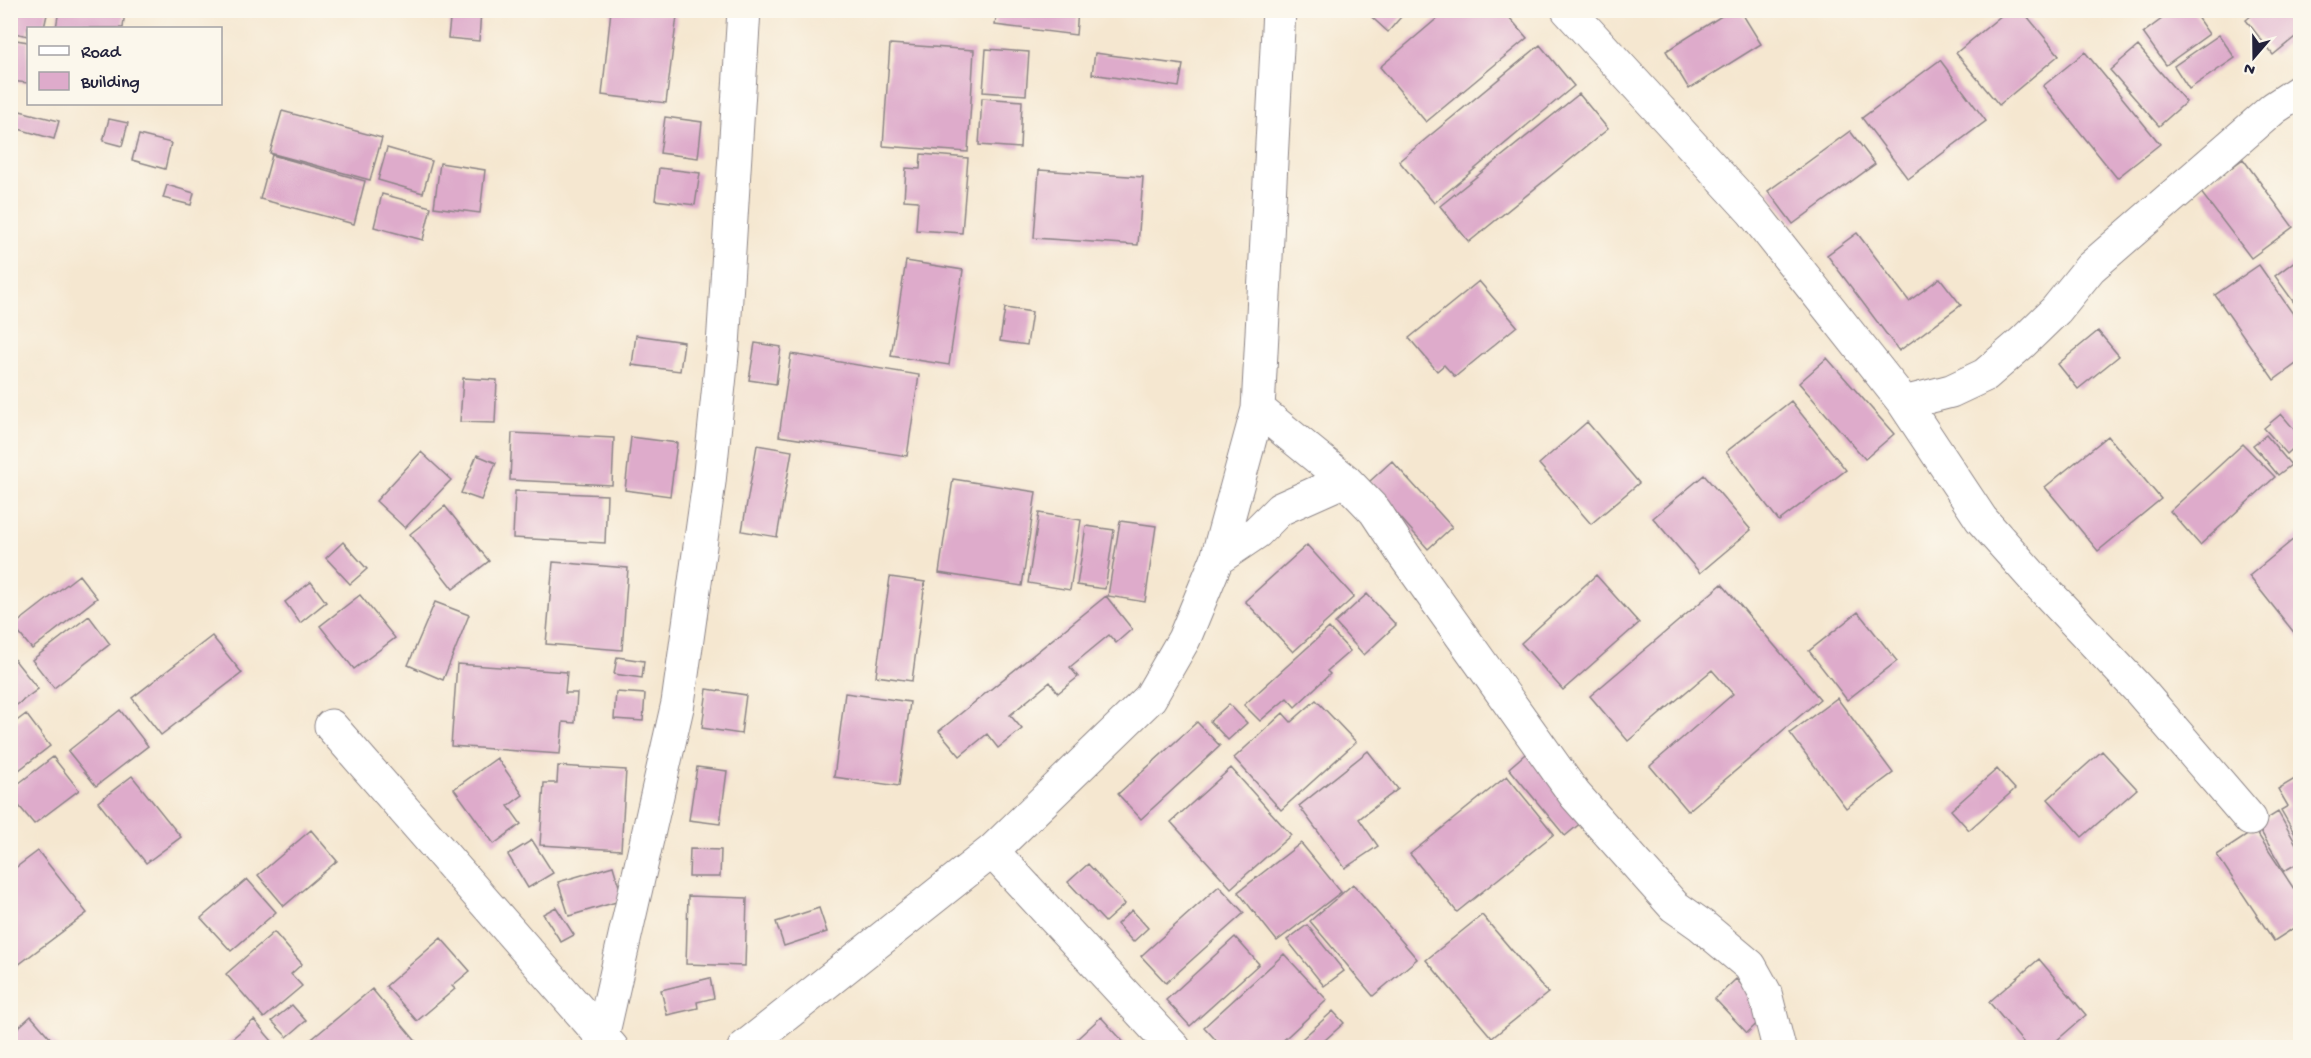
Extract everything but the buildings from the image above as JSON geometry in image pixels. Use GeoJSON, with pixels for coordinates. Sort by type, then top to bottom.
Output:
{"type":"FeatureCollection","features":[{"type":"Feature","properties":{"kind":"street"},"geometry":{"type":"LineString","coordinates":[[607,1042],[678,703],[709,482],[723,346],[744,10]]}},
{"type":"Feature","properties":{"kind":"street"},"geometry":{"type":"LineString","coordinates":[[744,1047],[992,851],[1150,698],[1184,639],[1217,559],[1258,409],[1279,10]]}},
{"type":"Feature","properties":{"kind":"street"},"geometry":{"type":"LineString","coordinates":[[1568,10],[1752,211],[1904,403],[1981,519],[2141,692],[2250,819]]}},
{"type":"Feature","properties":{"kind":"street"},"geometry":{"type":"LineString","coordinates":[[1904,403],[1951,392],[1985,375],[2056,309],[2090,268],[2274,108],[2301,91]]}},
{"type":"Feature","properties":{"kind":"street"},"geometry":{"type":"LineString","coordinates":[[1258,409],[1345,480],[1375,512],[1575,795],[1674,906],[1701,925],[1750,966],[1765,993],[1779,1047]]}},
{"type":"Feature","properties":{"kind":"street"},"geometry":{"type":"LineString","coordinates":[[1217,559],[1257,532],[1280,509],[1345,480]]}},
{"type":"Feature","properties":{"kind":"street"},"geometry":{"type":"LineString","coordinates":[[331,726],[607,1042]]}},
{"type":"Feature","properties":{"kind":"street"},"geometry":{"type":"LineString","coordinates":[[992,851],[1174,1047]]}}]}
